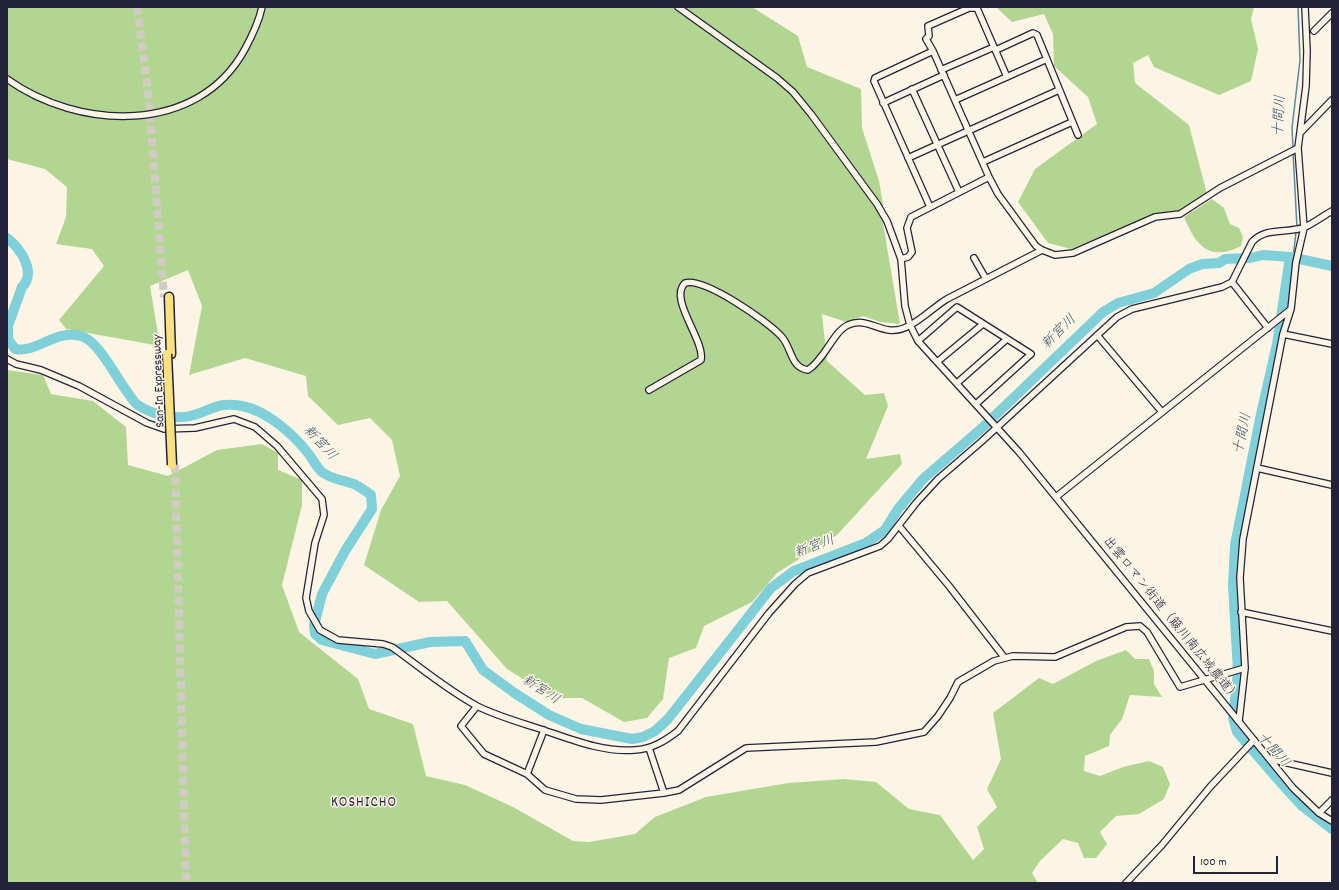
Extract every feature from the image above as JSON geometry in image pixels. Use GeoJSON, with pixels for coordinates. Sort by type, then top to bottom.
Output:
{"type":"FeatureCollection","features":[{"type":"Feature","properties":{"kind":"highway","name":"San-In Expressway"},"geometry":{"type":"LineString","coordinates":[[167,297],[173,465]]}},
{"type":"Feature","properties":{"kind":"street"},"geometry":{"type":"LineString","coordinates":[[7,79],[30,94],[52,104],[78,112],[120,117],[159,113],[191,101],[211,89],[228,74],[241,57],[252,37],[262,7]]}},
{"type":"Feature","properties":{"kind":"street"},"geometry":{"type":"LineString","coordinates":[[678,7],[759,64],[793,92],[877,204],[887,221],[901,260],[905,306],[910,325],[918,341],[976,404],[1031,354],[957,307],[918,341]]}},
{"type":"Feature","properties":{"kind":"street"},"geometry":{"type":"LineString","coordinates":[[1239,721],[1245,668],[1240,578],[1243,539],[1283,334],[1290,309],[1296,262],[1304,228],[1298,148],[1306,86],[1307,51],[1304,7]]}},
{"type":"Feature","properties":{"kind":"street"},"geometry":{"type":"LineString","coordinates":[[1007,77],[977,8],[969,8],[928,26],[929,36],[926,39],[933,51],[998,194],[1036,246],[1055,255],[1073,253],[1155,217],[1180,214],[1220,188],[1298,148]]}},
{"type":"Feature","properties":{"kind":"street"},"geometry":{"type":"LineString","coordinates":[[1314,31],[1332,13]]}},
{"type":"Feature","properties":{"kind":"street"},"geometry":{"type":"LineString","coordinates":[[883,103],[995,48],[1033,33],[1037,34],[1078,135]]}},
{"type":"Feature","properties":{"kind":"street"},"geometry":{"type":"LineString","coordinates":[[930,207],[874,85],[874,81],[876,78],[933,51]]}},
{"type":"Feature","properties":{"kind":"street"},"geometry":{"type":"LineString","coordinates":[[955,100],[1047,59]]}},
{"type":"Feature","properties":{"kind":"street"},"geometry":{"type":"LineString","coordinates":[[912,89],[959,192]]}},
{"type":"Feature","properties":{"kind":"street"},"geometry":{"type":"LineString","coordinates":[[908,158],[1059,90]]}},
{"type":"Feature","properties":{"kind":"street"},"geometry":{"type":"LineString","coordinates":[[1299,133],[1332,100]]}},
{"type":"Feature","properties":{"kind":"street"},"geometry":{"type":"LineString","coordinates":[[983,162],[1072,122]]}},
{"type":"Feature","properties":{"kind":"street"},"geometry":{"type":"LineString","coordinates":[[901,260],[912,252],[906,228],[911,217],[989,177]]}},
{"type":"Feature","properties":{"kind":"street"},"geometry":{"type":"LineString","coordinates":[[7,359],[16,364],[41,370],[79,386],[140,420],[164,429],[195,428],[234,419],[255,428],[277,446],[322,500],[324,515],[315,543],[306,598],[309,611],[320,630],[338,640],[383,644],[392,647],[450,689],[477,706],[497,715],[600,748],[620,750],[649,748],[663,742],[678,731],[769,613],[795,584],[808,573],[880,546],[899,526],[916,502],[938,479],[995,425],[1117,317],[1132,309],[1222,287],[1232,282],[1249,248],[1256,238],[1264,234],[1304,228],[1332,211]]}},
{"type":"Feature","properties":{"kind":"street"},"geometry":{"type":"LineString","coordinates":[[649,390],[701,360],[702,356],[696,338],[682,306],[680,293],[681,286],[688,282],[716,291],[731,299],[770,327],[782,338],[793,360],[803,370],[808,370],[816,365],[835,339],[839,330],[855,322],[865,322],[890,331],[910,325],[918,321],[941,302],[1042,250]]}},
{"type":"Feature","properties":{"kind":"street"},"geometry":{"type":"LineString","coordinates":[[974,258],[986,279]]}},
{"type":"Feature","properties":{"kind":"street"},"geometry":{"type":"LineString","coordinates":[[1232,282],[1268,328]]}},
{"type":"Feature","properties":{"kind":"street"},"geometry":{"type":"LineString","coordinates":[[1056,497],[1290,309]]}},
{"type":"Feature","properties":{"kind":"street"},"geometry":{"type":"LineString","coordinates":[[938,362],[983,324]]}},
{"type":"Feature","properties":{"kind":"street"},"geometry":{"type":"LineString","coordinates":[[1097,334],[1162,412]]}},
{"type":"Feature","properties":{"kind":"street"},"geometry":{"type":"LineString","coordinates":[[1283,334],[1332,344]]}},
{"type":"Feature","properties":{"kind":"street"},"geometry":{"type":"LineString","coordinates":[[957,383],[1007,339]]}},
{"type":"Feature","properties":{"kind":"street","name":"出雲ロマン街道（簸川南広域農道）"},"geometry":{"type":"LineString","coordinates":[[976,404],[1056,497],[1293,788],[1319,812],[1332,821]]}},
{"type":"Feature","properties":{"kind":"street"},"geometry":{"type":"LineString","coordinates":[[1257,468],[1332,484]]}},
{"type":"Feature","properties":{"kind":"street"},"geometry":{"type":"LineString","coordinates":[[899,526],[949,586],[1004,657]]}},
{"type":"Feature","properties":{"kind":"street"},"geometry":{"type":"LineString","coordinates":[[1241,612],[1332,631]]}},
{"type":"Feature","properties":{"kind":"street"},"geometry":{"type":"LineString","coordinates":[[477,706],[461,726],[484,754],[527,774],[545,790],[576,799],[601,800],[679,790],[746,748],[876,742],[924,732],[938,716],[950,698],[958,682],[1004,657],[1055,656],[1126,627],[1140,626],[1147,632],[1180,687],[1245,668]]}},
{"type":"Feature","properties":{"kind":"street"},"geometry":{"type":"LineString","coordinates":[[527,774],[544,730]]}},
{"type":"Feature","properties":{"kind":"street"},"geometry":{"type":"LineString","coordinates":[[1126,883],[1162,845],[1210,787],[1254,740]]}},
{"type":"Feature","properties":{"kind":"street"},"geometry":{"type":"LineString","coordinates":[[649,748],[664,793]]}},
{"type":"Feature","properties":{"kind":"street"},"geometry":{"type":"LineString","coordinates":[[1269,759],[1332,773]]}},
{"type":"Feature","properties":{"kind":"street"},"geometry":{"type":"LineString","coordinates":[[1319,812],[1332,800]]}},
{"type":"Feature","properties":{"kind":"green space"},"geometry":{"type":"Polygon","coordinates":[[[7,7],[752,7],[798,36],[807,67],[861,89],[862,128],[879,181],[883,204],[883,223],[900,324],[880,322],[863,316],[846,322],[822,314],[827,361],[865,395],[884,393],[888,406],[866,459],[900,454],[902,464],[837,535],[777,573],[752,602],[704,626],[696,648],[669,658],[663,699],[647,718],[624,722],[582,698],[554,698],[507,669],[447,601],[419,602],[364,565],[381,510],[400,476],[392,440],[370,418],[338,425],[308,396],[306,376],[245,358],[189,375],[202,306],[188,270],[150,286],[160,346],[66,329],[59,320],[104,266],[92,249],[56,244],[66,217],[67,187],[45,169],[7,159],[7,7]]]}},
{"type":"Feature","properties":{"kind":"green space"},"geometry":{"type":"Polygon","coordinates":[[[990,7],[1254,7],[1251,19],[1258,49],[1251,81],[1219,95],[1154,67],[1148,55],[1133,63],[1135,83],[1189,125],[1207,194],[1179,211],[1154,214],[1071,249],[1048,243],[1018,202],[1035,169],[1097,124],[1088,97],[1054,66],[1053,34],[1044,14],[1012,22],[997,8],[990,7]]]}},
{"type":"Feature","properties":{"kind":"green space"},"geometry":{"type":"Polygon","coordinates":[[[1212,199],[1224,208],[1230,224],[1239,228],[1243,237],[1241,246],[1230,251],[1213,252],[1199,243],[1194,236],[1184,217],[1212,199]]]}},
{"type":"Feature","properties":{"kind":"green space"},"geometry":{"type":"Polygon","coordinates":[[[7,370],[43,375],[51,394],[93,401],[126,427],[128,465],[168,476],[217,450],[262,444],[278,453],[278,470],[302,480],[302,505],[282,585],[299,632],[358,679],[369,709],[413,724],[426,776],[465,785],[513,807],[573,841],[589,842],[635,834],[655,817],[706,797],[788,783],[844,779],[876,782],[909,809],[940,815],[973,860],[984,849],[977,827],[997,807],[987,789],[1001,759],[993,713],[1039,678],[1053,684],[1096,661],[1126,650],[1135,659],[1149,659],[1154,671],[1154,684],[1162,697],[1130,695],[1122,719],[1110,735],[1109,746],[1085,756],[1084,771],[1100,776],[1123,767],[1149,761],[1163,767],[1170,784],[1164,799],[1139,814],[1116,816],[1100,832],[1107,844],[1096,858],[1084,858],[1078,843],[1063,839],[1040,861],[1032,873],[1038,883],[7,883],[7,370]]]}},
{"type":"Feature","properties":{"kind":"waterway","name":"十間川"},"geometry":{"type":"LineString","coordinates":[[1293,148],[1292,128],[1300,60],[1298,7]]}},
{"type":"Feature","properties":{"kind":"waterway","name":"十間川"},"geometry":{"type":"LineString","coordinates":[[1293,152],[1297,228]]}},
{"type":"Feature","properties":{"kind":"waterway","name":"十間川"},"geometry":{"type":"LineString","coordinates":[[1293,258],[1296,232]]}},
{"type":"Feature","properties":{"kind":"waterway","name":"新宮川"},"geometry":{"type":"LineString","coordinates":[[7,238],[21,254],[25,261],[28,274],[8,326],[8,339],[15,349],[31,348],[63,336],[81,336],[94,345],[107,361],[134,401],[143,408],[170,417],[190,416],[214,407],[226,405],[242,406],[251,409],[270,418],[287,431],[302,445],[318,468],[326,475],[352,483],[371,495],[372,509],[345,551],[322,594],[314,626],[315,634],[322,640],[375,654],[430,642],[465,641],[483,670],[516,694],[549,715],[581,729],[632,739],[643,737],[655,731],[668,719],[771,588],[794,571],[866,543],[885,530],[898,509],[923,479],[982,428],[1103,312],[1118,303],[1154,293],[1189,269],[1202,264],[1219,263],[1225,259],[1250,258],[1263,255],[1290,257]]}},
{"type":"Feature","properties":{"kind":"waterway","name":"十間川"},"geometry":{"type":"LineString","coordinates":[[1332,266],[1290,257],[1277,344],[1261,414],[1235,545],[1233,585],[1238,672],[1233,718],[1237,732],[1301,805],[1332,829]]}},
{"type":"Feature","properties":{"kind":"tunnel"},"geometry":{"type":"LineString","coordinates":[[137,7],[149,101],[164,297]]}},
{"type":"Feature","properties":{"kind":"tunnel"},"geometry":{"type":"LineString","coordinates":[[175,465],[186,883]]}},
{"type":"Feature","properties":{"kind":"district","name":"KOSHICHO"},"geometry":{"type":"Point","coordinates":[364,804]}}]}
